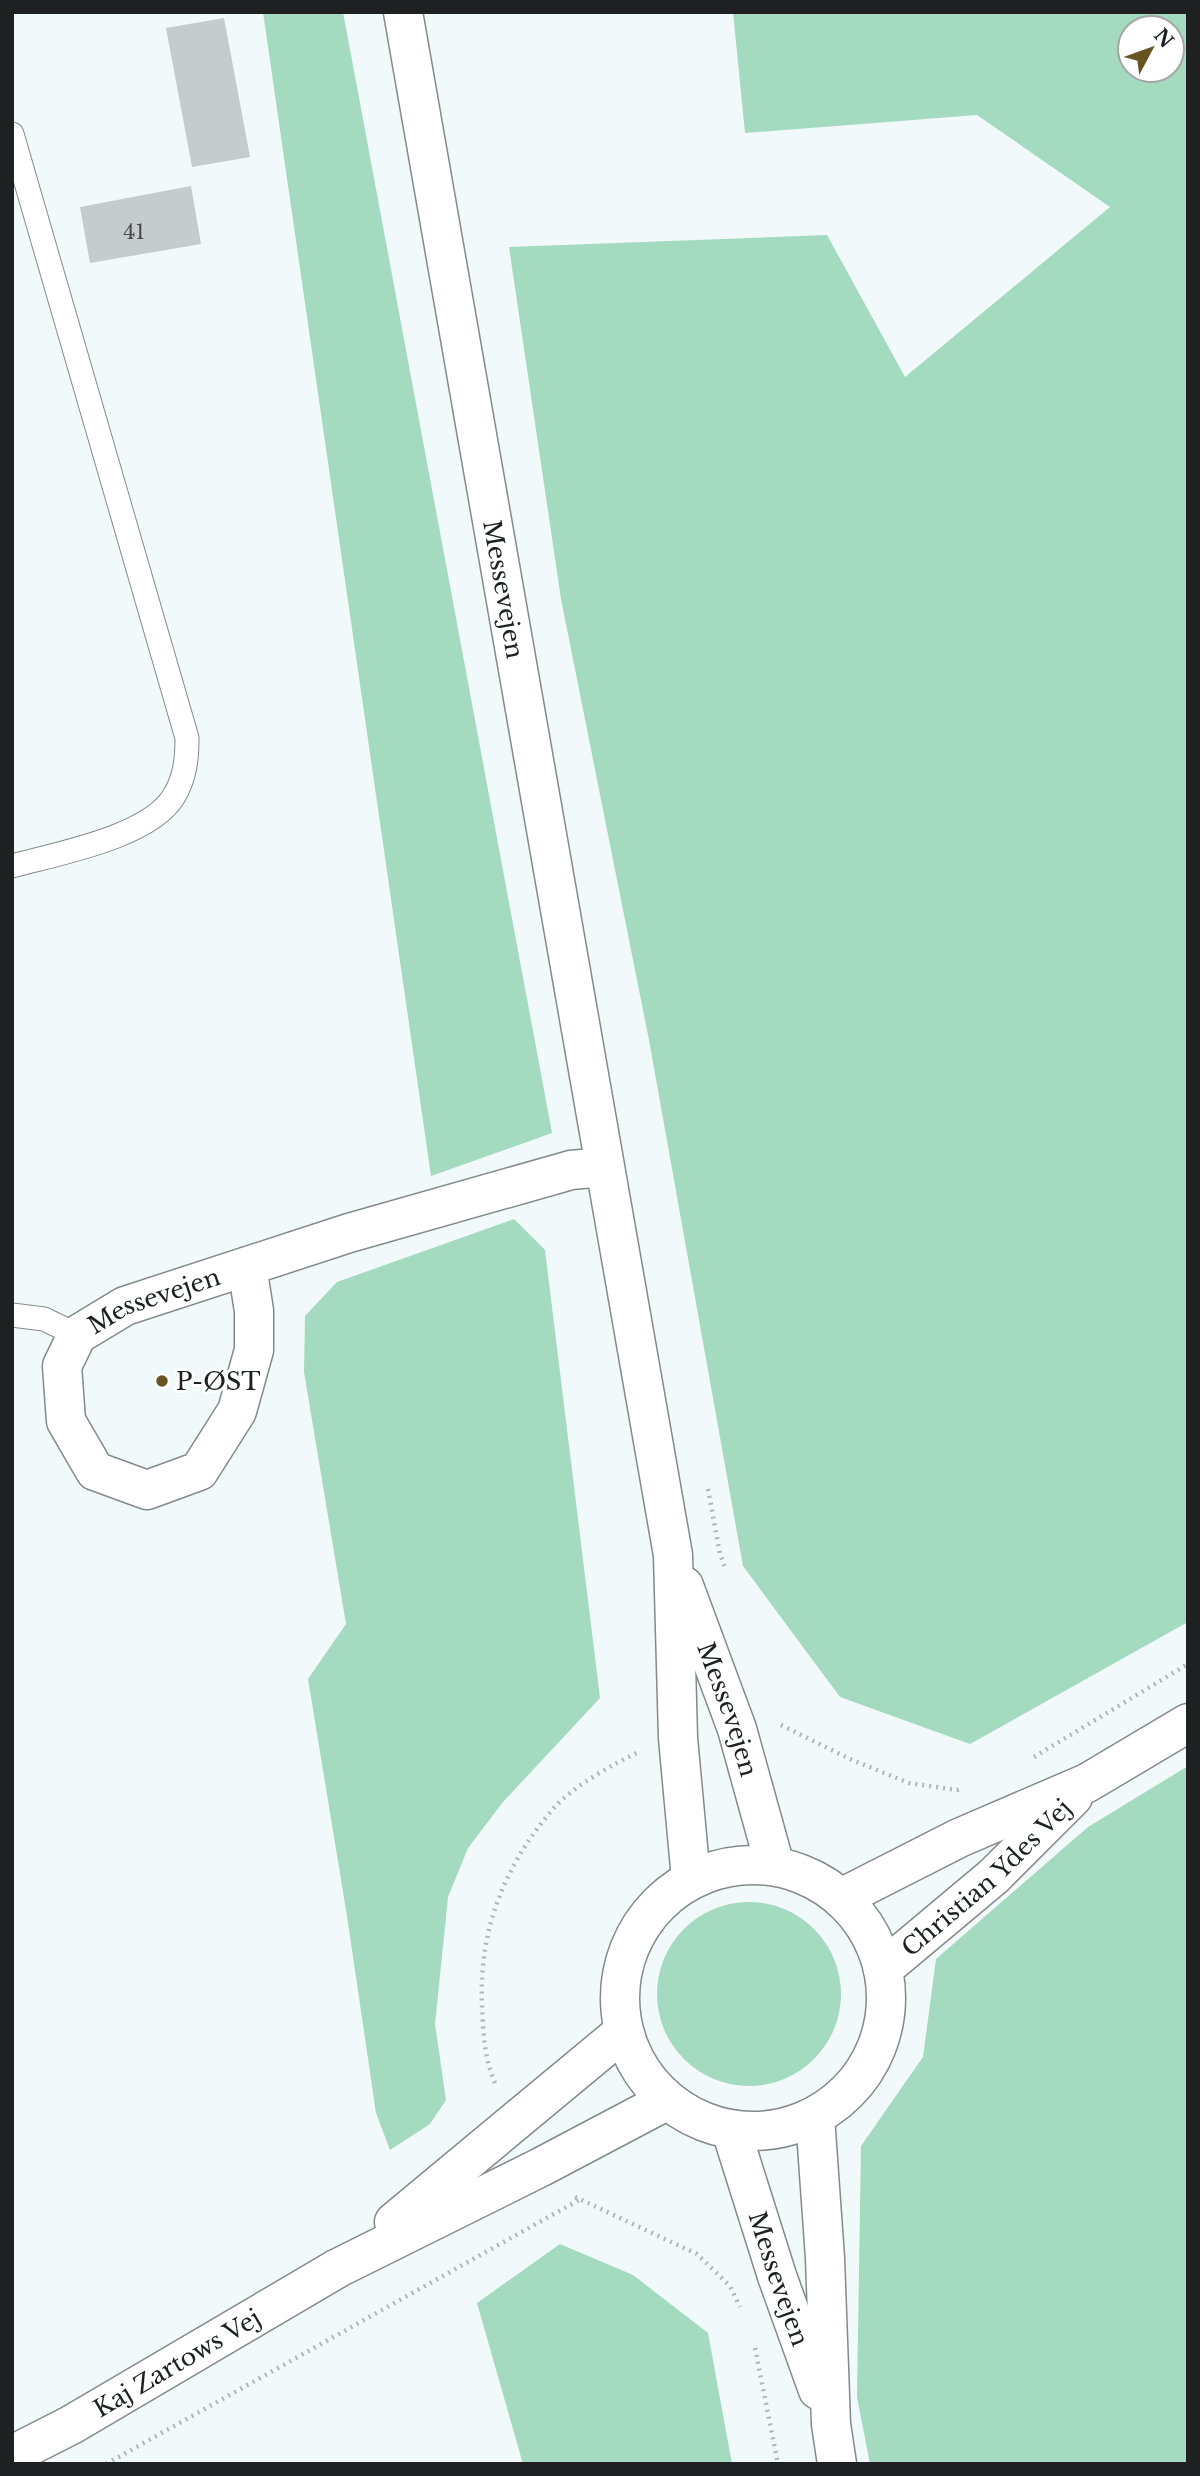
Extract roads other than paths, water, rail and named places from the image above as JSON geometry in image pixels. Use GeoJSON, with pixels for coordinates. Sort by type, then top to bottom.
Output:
{"type":"FeatureCollection","features":[{"type":"Feature","properties":{"kind":"main road","name":"Messevejen"},"geometry":{"type":"LineString","coordinates":[[403,12],[673,1555],[678,1738],[691,1880]]}},
{"type":"Feature","properties":{"kind":"main road","name":"Messevejen"},"geometry":{"type":"LineString","coordinates":[[247,1266],[254,1311],[254,1350],[237,1411],[199,1471],[147,1490],[95,1471],[66,1421],[62,1366],[77,1335],[125,1306],[247,1266],[349,1233],[571,1170],[603,1167]]}},
{"type":"Feature","properties":{"kind":"main road","name":"Messevejen"},"geometry":{"type":"LineString","coordinates":[[673,1555],[737,1729],[775,1866]]}},
{"type":"Feature","properties":{"kind":"main road","name":"Christian Ydes Vej"},"geometry":{"type":"LineString","coordinates":[[841,1898],[959,1838],[1087,1783],[1188,1723]]}},
{"type":"Feature","properties":{"kind":"main road","name":"Christian Ydes Vej"},"geometry":{"type":"LineString","coordinates":[[883,1969],[994,1876],[1087,1783]]}},
{"type":"Feature","properties":{"kind":"main road"},"geometry":{"type":"LineString","coordinates":[[730,1866],[775,1866],[810,1877],[841,1898],[869,1931],[883,1969],[885,2015],[877,2049],[853,2087],[815,2117],[775,2130],[731,2130],[699,2121],[666,2101],[642,2073],[623,2032],[620,1981],[633,1938],[658,1903],[691,1880],[730,1866]]}},
{"type":"Feature","properties":{"kind":"main road","name":"Kaj Zartows Vej"},"geometry":{"type":"LineString","coordinates":[[338,2268],[514,2125],[623,2032]]}},
{"type":"Feature","properties":{"kind":"main road","name":"Kaj Zartows Vej"},"geometry":{"type":"LineString","coordinates":[[12,2455],[71,2425],[338,2268],[541,2167],[666,2101]]}},
{"type":"Feature","properties":{"kind":"main road","name":"Messevejen"},"geometry":{"type":"LineString","coordinates":[[815,2117],[825,2258],[831,2424],[837,2464]]}},
{"type":"Feature","properties":{"kind":"main road","name":"Messevejen"},"geometry":{"type":"LineString","coordinates":[[731,2130],[777,2276],[831,2424]]}},
{"type":"Feature","properties":{"kind":"lane"},"geometry":{"type":"LineString","coordinates":[[12,134],[187,738],[187,765],[173,797],[153,818],[121,835],[12,866]]}},
{"type":"Feature","properties":{"kind":"lane"},"geometry":{"type":"LineString","coordinates":[[12,1315],[44,1319],[77,1335]]}},
{"type":"Feature","properties":{"kind":"place","name":"P-ØST"},"geometry":{"type":"Point","coordinates":[162,1381]}}]}
